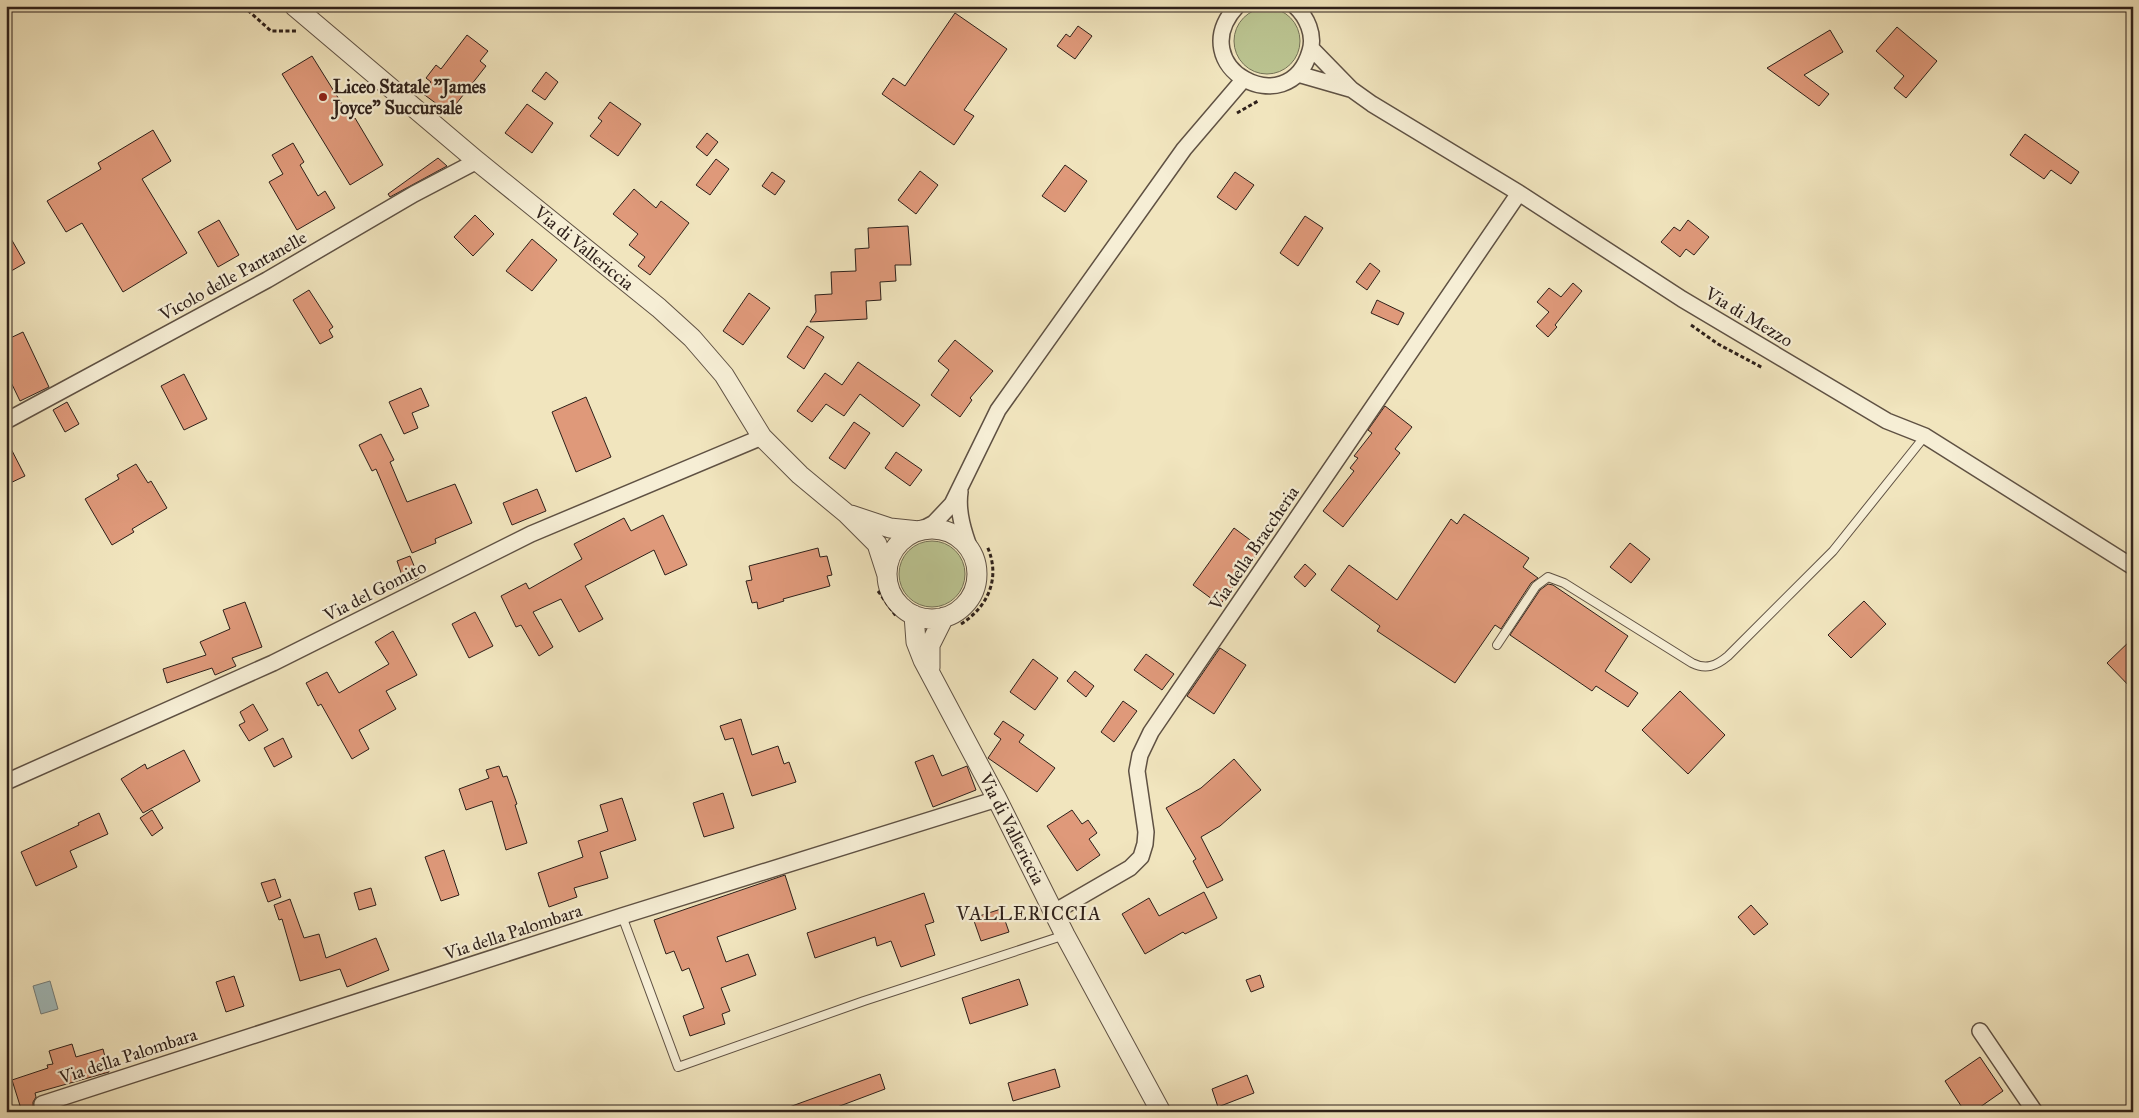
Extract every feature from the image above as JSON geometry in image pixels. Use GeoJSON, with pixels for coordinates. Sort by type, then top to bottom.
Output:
{"type":"FeatureCollection","features":[{"type":"Feature","properties":{"kind":"street","name":"Via di Vallericcia"},"geometry":{"type":"LineString","coordinates":[[294,6],[477,161],[659,308],[692,338],[724,375],[762,437],[800,475],[847,514],[877,544],[881,580],[888,583],[894,599],[907,616],[932,679],[997,798],[1065,936],[1161,1112]]}},
{"type":"Feature","properties":{"kind":"street"},"geometry":{"type":"LineString","coordinates":[[1237,6],[1228,16],[1222,29],[1221,44],[1224,58],[1232,71],[1243,80],[1257,86],[1272,86],[1286,82],[1298,74],[1307,62],[1311,48],[1311,33],[1306,18],[1295,6]]}},
{"type":"Feature","properties":{"kind":"street","name":"Via di Mezzo"},"geometry":{"type":"LineString","coordinates":[[1311,48],[1351,90]]}},
{"type":"Feature","properties":{"kind":"street","name":"Via di Mezzo"},"geometry":{"type":"LineString","coordinates":[[1298,74],[1351,90],[1519,193],[1691,304],[1887,421],[1925,436],[2133,567]]}},
{"type":"Feature","properties":{"kind":"street"},"geometry":{"type":"LineString","coordinates":[[881,580],[897,545],[934,523],[944,514],[961,488],[998,410],[1184,149],[1243,80]]}},
{"type":"Feature","properties":{"kind":"street","name":"Vicolo delle Pantanelle"},"geometry":{"type":"LineString","coordinates":[[6,421],[267,280],[414,194],[477,161]]}},
{"type":"Feature","properties":{"kind":"street","name":"Via della Braccheria"},"geometry":{"type":"LineString","coordinates":[[1054,912],[1130,868],[1141,857],[1146,832],[1138,771],[1140,755],[1152,732],[1519,193]]}},
{"type":"Feature","properties":{"kind":"street","name":"Via del Gomito"},"geometry":{"type":"LineString","coordinates":[[6,782],[273,663],[531,534],[762,437]]}},
{"type":"Feature","properties":{"kind":"street"},"geometry":{"type":"LineString","coordinates":[[961,488],[959,507],[964,533],[977,546]]}},
{"type":"Feature","properties":{"kind":"street","name":"Via di Vallericcia"},"geometry":{"type":"LineString","coordinates":[[847,514],[890,528],[919,531],[934,529],[949,532],[977,546],[975,587],[966,602],[952,614],[951,621],[930,645],[928,653],[932,679]]}},
{"type":"Feature","properties":{"kind":"street"},"geometry":{"type":"LineString","coordinates":[[907,616],[951,621]]}},
{"type":"Feature","properties":{"kind":"street","name":"Via della Palombara"},"geometry":{"type":"LineString","coordinates":[[42,1104],[622,916],[997,798]]}},
{"type":"Feature","properties":{"kind":"street"},"geometry":{"type":"LineString","coordinates":[[1980,1031],[2035,1112]]}},
{"type":"Feature","properties":{"kind":"lane"},"geometry":{"type":"LineString","coordinates":[[1497,645],[1536,586],[1548,577],[1564,583],[1692,663],[1704,667],[1717,664],[1728,656],[1822,563],[1925,436]]}},
{"type":"Feature","properties":{"kind":"lane"},"geometry":{"type":"LineString","coordinates":[[622,916],[678,1067],[864,1001],[1065,936]]}},
{"type":"Feature","properties":{"kind":"path"},"geometry":{"type":"LineString","coordinates":[[1236,114],[1259,100],[1266,99]]}},
{"type":"Feature","properties":{"kind":"path"},"geometry":{"type":"LineString","coordinates":[[951,621],[982,606],[992,583],[993,558],[977,546]]}},
{"type":"Feature","properties":{"kind":"path"},"geometry":{"type":"LineString","coordinates":[[881,580],[894,614],[907,616]]}},
{"type":"Feature","properties":{"kind":"green space"},"geometry":{"type":"Polygon","coordinates":[[[1267,8],[1279,11],[1290,18],[1297,29],[1300,41],[1297,53],[1290,64],[1279,71],[1267,74],[1255,71],[1244,64],[1237,53],[1234,41],[1237,29],[1244,18],[1255,11],[1267,8]]]}},
{"type":"Feature","properties":{"kind":"green space"},"geometry":{"type":"Polygon","coordinates":[[[932,541],[944,544],[955,551],[962,562],[965,574],[962,586],[955,597],[944,604],[932,607],[920,604],[909,597],[902,586],[899,574],[902,562],[909,551],[920,544],[932,541]]]}},
{"type":"Feature","properties":{"kind":"water"},"geometry":{"type":"Polygon","coordinates":[[[50,981],[58,1009],[41,1014],[33,986],[50,981]]]}},
{"type":"Feature","properties":{"kind":"building"},"geometry":{"type":"Polygon","coordinates":[[[955,13],[1007,49],[964,110],[974,116],[954,145],[882,94],[893,78],[905,86],[955,13]]]}},
{"type":"Feature","properties":{"kind":"building"},"geometry":{"type":"Polygon","coordinates":[[[1078,26],[1092,36],[1075,59],[1057,46],[1066,34],[1070,37],[1078,26]]]}},
{"type":"Feature","properties":{"kind":"building"},"geometry":{"type":"Polygon","coordinates":[[[1897,27],[1937,61],[1906,98],[1894,88],[1904,76],[1876,51],[1897,27]]]}},
{"type":"Feature","properties":{"kind":"building"},"geometry":{"type":"Polygon","coordinates":[[[1830,30],[1843,52],[1804,75],[1829,94],[1819,106],[1767,68],[1830,30]]]}},
{"type":"Feature","properties":{"kind":"building"},"geometry":{"type":"Polygon","coordinates":[[[467,35],[488,51],[480,61],[486,66],[449,113],[422,93],[431,82],[426,78],[436,65],[441,69],[467,35]]]}},
{"type":"Feature","properties":{"kind":"building"},"geometry":{"type":"Polygon","coordinates":[[[312,56],[352,120],[355,118],[383,165],[350,185],[282,74],[312,56]]]}},
{"type":"Feature","properties":{"kind":"building"},"geometry":{"type":"Polygon","coordinates":[[[546,72],[558,82],[545,100],[532,91],[546,72]]]}},
{"type":"Feature","properties":{"kind":"building"},"geometry":{"type":"Polygon","coordinates":[[[610,102],[641,124],[618,156],[590,136],[602,121],[598,118],[610,102]]]}},
{"type":"Feature","properties":{"kind":"building"},"geometry":{"type":"Polygon","coordinates":[[[527,104],[553,123],[532,153],[505,133],[527,104]]]}},
{"type":"Feature","properties":{"kind":"building"},"geometry":{"type":"Polygon","coordinates":[[[153,130],[171,161],[142,179],[187,253],[123,292],[82,223],[66,232],[47,201],[101,169],[98,163],[153,130]]]}},
{"type":"Feature","properties":{"kind":"building"},"geometry":{"type":"Polygon","coordinates":[[[707,133],[718,142],[707,156],[696,147],[707,133]]]}},
{"type":"Feature","properties":{"kind":"building"},"geometry":{"type":"Polygon","coordinates":[[[2025,134],[2079,172],[2071,184],[2051,170],[2044,179],[2010,155],[2025,134]]]}},
{"type":"Feature","properties":{"kind":"building"},"geometry":{"type":"Polygon","coordinates":[[[293,143],[304,162],[300,165],[318,196],[325,191],[335,208],[297,230],[269,182],[283,174],[272,155],[293,143]]]}},
{"type":"Feature","properties":{"kind":"building"},"geometry":{"type":"Polygon","coordinates":[[[438,158],[447,166],[390,197],[388,194],[438,158]]]}},
{"type":"Feature","properties":{"kind":"building"},"geometry":{"type":"Polygon","coordinates":[[[716,159],[729,169],[710,195],[696,185],[716,159]]]}},
{"type":"Feature","properties":{"kind":"building"},"geometry":{"type":"Polygon","coordinates":[[[1065,165],[1087,181],[1065,212],[1042,196],[1065,165]]]}},
{"type":"Feature","properties":{"kind":"building"},"geometry":{"type":"Polygon","coordinates":[[[920,171],[938,185],[916,214],[898,200],[920,171]]]}},
{"type":"Feature","properties":{"kind":"building"},"geometry":{"type":"Polygon","coordinates":[[[772,172],[785,181],[775,195],[762,186],[772,172]]]}},
{"type":"Feature","properties":{"kind":"building"},"geometry":{"type":"Polygon","coordinates":[[[1235,172],[1254,185],[1236,210],[1217,197],[1235,172]]]}},
{"type":"Feature","properties":{"kind":"building"},"geometry":{"type":"Polygon","coordinates":[[[634,189],[656,208],[661,201],[689,223],[650,275],[638,266],[645,257],[629,245],[638,234],[613,214],[634,189]]]}},
{"type":"Feature","properties":{"kind":"building"},"geometry":{"type":"Polygon","coordinates":[[[475,215],[494,234],[473,256],[454,237],[475,215]]]}},
{"type":"Feature","properties":{"kind":"building"},"geometry":{"type":"Polygon","coordinates":[[[1305,216],[1323,228],[1298,266],[1280,253],[1305,216]]]}},
{"type":"Feature","properties":{"kind":"building"},"geometry":{"type":"Polygon","coordinates":[[[219,220],[239,255],[218,267],[198,232],[219,220]]]}},
{"type":"Feature","properties":{"kind":"building"},"geometry":{"type":"Polygon","coordinates":[[[1688,220],[1709,237],[1694,255],[1686,249],[1680,257],[1661,242],[1674,227],[1680,231],[1688,220]]]}},
{"type":"Feature","properties":{"kind":"building"},"geometry":{"type":"Polygon","coordinates":[[[908,226],[911,265],[895,265],[896,281],[880,282],[881,300],[866,301],[867,319],[810,322],[816,312],[815,295],[832,294],[831,272],[856,271],[855,249],[869,248],[868,228],[908,226]]]}},
{"type":"Feature","properties":{"kind":"building"},"geometry":{"type":"Polygon","coordinates":[[[6,230],[25,263],[6,274],[6,230]]]}},
{"type":"Feature","properties":{"kind":"building"},"geometry":{"type":"Polygon","coordinates":[[[532,239],[557,260],[532,291],[506,271],[532,239]]]}},
{"type":"Feature","properties":{"kind":"building"},"geometry":{"type":"Polygon","coordinates":[[[1370,263],[1380,271],[1367,290],[1356,282],[1370,263]]]}},
{"type":"Feature","properties":{"kind":"building"},"geometry":{"type":"Polygon","coordinates":[[[1573,283],[1582,291],[1555,325],[1557,327],[1548,337],[1536,326],[1549,312],[1537,302],[1549,288],[1561,297],[1573,283]]]}},
{"type":"Feature","properties":{"kind":"building"},"geometry":{"type":"Polygon","coordinates":[[[309,290],[333,327],[329,330],[333,337],[320,344],[293,300],[309,290]]]}},
{"type":"Feature","properties":{"kind":"building"},"geometry":{"type":"Polygon","coordinates":[[[749,293],[770,308],[743,345],[723,331],[749,293]]]}},
{"type":"Feature","properties":{"kind":"building"},"geometry":{"type":"Polygon","coordinates":[[[1377,300],[1404,313],[1398,325],[1371,313],[1377,300]]]}},
{"type":"Feature","properties":{"kind":"building"},"geometry":{"type":"Polygon","coordinates":[[[807,326],[824,337],[804,369],[787,357],[807,326]]]}},
{"type":"Feature","properties":{"kind":"building"},"geometry":{"type":"Polygon","coordinates":[[[23,332],[49,387],[20,401],[6,372],[6,340],[23,332]]]}},
{"type":"Feature","properties":{"kind":"building"},"geometry":{"type":"Polygon","coordinates":[[[955,340],[993,371],[970,398],[972,400],[960,417],[931,395],[949,370],[938,361],[955,340]]]}},
{"type":"Feature","properties":{"kind":"building"},"geometry":{"type":"Polygon","coordinates":[[[858,362],[920,405],[903,427],[860,394],[844,416],[826,404],[812,422],[797,411],[825,373],[842,385],[858,362]]]}},
{"type":"Feature","properties":{"kind":"building"},"geometry":{"type":"Polygon","coordinates":[[[184,374],[207,419],[184,430],[161,386],[184,374]]]}},
{"type":"Feature","properties":{"kind":"building"},"geometry":{"type":"Polygon","coordinates":[[[421,388],[429,406],[412,413],[418,428],[404,434],[389,402],[421,388]]]}},
{"type":"Feature","properties":{"kind":"building"},"geometry":{"type":"Polygon","coordinates":[[[586,397],[611,457],[576,472],[552,412],[586,397]]]}},
{"type":"Feature","properties":{"kind":"building"},"geometry":{"type":"Polygon","coordinates":[[[67,402],[79,424],[65,432],[53,410],[67,402]]]}},
{"type":"Feature","properties":{"kind":"building"},"geometry":{"type":"Polygon","coordinates":[[[1385,406],[1412,427],[1395,449],[1400,453],[1343,527],[1323,511],[1354,471],[1350,468],[1358,458],[1354,456],[1372,433],[1368,430],[1385,406]]]}},
{"type":"Feature","properties":{"kind":"building"},"geometry":{"type":"Polygon","coordinates":[[[854,422],[870,433],[845,469],[829,458],[854,422]]]}},
{"type":"Feature","properties":{"kind":"building"},"geometry":{"type":"Polygon","coordinates":[[[381,434],[394,460],[390,462],[407,502],[455,484],[472,523],[435,539],[436,543],[412,553],[376,469],[372,471],[359,445],[381,434]]]}},
{"type":"Feature","properties":{"kind":"building"},"geometry":{"type":"Polygon","coordinates":[[[6,439],[25,476],[6,485],[6,439]]]}},
{"type":"Feature","properties":{"kind":"building"},"geometry":{"type":"Polygon","coordinates":[[[896,452],[922,470],[910,486],[885,468],[896,452]]]}},
{"type":"Feature","properties":{"kind":"building"},"geometry":{"type":"Polygon","coordinates":[[[136,464],[148,483],[151,481],[167,508],[132,529],[134,532],[112,545],[85,499],[119,479],[117,475],[136,464]]]}},
{"type":"Feature","properties":{"kind":"building"},"geometry":{"type":"Polygon","coordinates":[[[537,489],[546,511],[512,525],[503,503],[537,489]]]}},
{"type":"Feature","properties":{"kind":"building"},"geometry":{"type":"Polygon","coordinates":[[[1464,514],[1529,558],[1523,567],[1538,578],[1531,583],[1501,629],[1495,625],[1455,683],[1377,631],[1380,626],[1331,590],[1349,565],[1397,600],[1451,519],[1457,524],[1464,514]]]}},
{"type":"Feature","properties":{"kind":"building"},"geometry":{"type":"Polygon","coordinates":[[[663,515],[687,565],[665,575],[654,550],[585,586],[603,619],[579,632],[561,599],[533,612],[553,647],[539,656],[521,625],[516,627],[501,596],[526,583],[529,589],[582,559],[574,544],[624,518],[631,531],[663,515]]]}},
{"type":"Feature","properties":{"kind":"building"},"geometry":{"type":"Polygon","coordinates":[[[1234,528],[1261,548],[1220,605],[1193,585],[1234,528]]]}},
{"type":"Feature","properties":{"kind":"building"},"geometry":{"type":"Polygon","coordinates":[[[1630,543],[1650,559],[1631,583],[1610,567],[1630,543]]]}},
{"type":"Feature","properties":{"kind":"building"},"geometry":{"type":"Polygon","coordinates":[[[818,548],[820,557],[827,556],[832,575],[827,576],[830,586],[783,599],[784,601],[758,609],[757,602],[752,603],[746,581],[752,580],[749,566],[818,548]]]}},
{"type":"Feature","properties":{"kind":"building"},"geometry":{"type":"Polygon","coordinates":[[[410,556],[419,578],[405,584],[397,561],[410,556]]]}},
{"type":"Feature","properties":{"kind":"building"},"geometry":{"type":"Polygon","coordinates":[[[1305,564],[1316,574],[1305,587],[1294,577],[1305,564]]]}},
{"type":"Feature","properties":{"kind":"building"},"geometry":{"type":"Polygon","coordinates":[[[1548,584],[1553,585],[1628,636],[1605,671],[1638,693],[1628,707],[1596,686],[1592,691],[1510,635],[1540,590],[1548,584]]]}},
{"type":"Feature","properties":{"kind":"building"},"geometry":{"type":"Polygon","coordinates":[[[1864,601],[1886,624],[1851,658],[1828,635],[1864,601]]]}},
{"type":"Feature","properties":{"kind":"building"},"geometry":{"type":"Polygon","coordinates":[[[245,602],[262,647],[232,658],[236,666],[215,675],[212,668],[167,683],[163,669],[206,655],[200,642],[230,629],[223,610],[245,602]]]}},
{"type":"Feature","properties":{"kind":"building"},"geometry":{"type":"Polygon","coordinates":[[[475,612],[493,646],[469,658],[452,624],[475,612]]]}},
{"type":"Feature","properties":{"kind":"building"},"geometry":{"type":"Polygon","coordinates":[[[393,631],[417,675],[386,691],[396,709],[359,730],[369,749],[352,759],[321,704],[318,706],[306,683],[327,672],[339,693],[389,664],[375,642],[393,631]]]}},
{"type":"Feature","properties":{"kind":"building"},"geometry":{"type":"Polygon","coordinates":[[[2133,638],[2133,690],[2107,663],[2133,638]]]}},
{"type":"Feature","properties":{"kind":"building"},"geometry":{"type":"Polygon","coordinates":[[[1220,648],[1246,665],[1214,714],[1187,696],[1220,648]]]}},
{"type":"Feature","properties":{"kind":"building"},"geometry":{"type":"Polygon","coordinates":[[[1146,654],[1174,674],[1162,690],[1134,670],[1146,654]]]}},
{"type":"Feature","properties":{"kind":"building"},"geometry":{"type":"Polygon","coordinates":[[[1033,659],[1058,678],[1035,710],[1010,692],[1033,659]]]}},
{"type":"Feature","properties":{"kind":"building"},"geometry":{"type":"Polygon","coordinates":[[[1075,671],[1094,686],[1086,697],[1067,681],[1075,671]]]}},
{"type":"Feature","properties":{"kind":"building"},"geometry":{"type":"Polygon","coordinates":[[[1680,691],[1725,735],[1688,774],[1642,730],[1680,691]]]}},
{"type":"Feature","properties":{"kind":"building"},"geometry":{"type":"Polygon","coordinates":[[[1123,701],[1137,711],[1114,742],[1101,732],[1123,701]]]}},
{"type":"Feature","properties":{"kind":"building"},"geometry":{"type":"Polygon","coordinates":[[[253,704],[268,730],[249,741],[239,725],[245,722],[240,712],[253,704]]]}},
{"type":"Feature","properties":{"kind":"building"},"geometry":{"type":"Polygon","coordinates":[[[741,719],[752,755],[778,746],[784,764],[789,762],[796,782],[752,796],[733,738],[725,740],[720,726],[741,719]]]}},
{"type":"Feature","properties":{"kind":"building"},"geometry":{"type":"Polygon","coordinates":[[[1003,721],[1024,735],[1019,742],[1055,768],[1037,792],[988,758],[1001,739],[994,734],[1003,721]]]}},
{"type":"Feature","properties":{"kind":"building"},"geometry":{"type":"Polygon","coordinates":[[[283,738],[292,757],[274,767],[264,748],[283,738]]]}},
{"type":"Feature","properties":{"kind":"building"},"geometry":{"type":"Polygon","coordinates":[[[184,750],[200,781],[143,813],[121,779],[145,764],[147,769],[184,750]]]}},
{"type":"Feature","properties":{"kind":"building"},"geometry":{"type":"Polygon","coordinates":[[[933,755],[942,776],[967,766],[976,790],[933,807],[915,762],[933,755]]]}},
{"type":"Feature","properties":{"kind":"building"},"geometry":{"type":"Polygon","coordinates":[[[1234,759],[1261,790],[1220,826],[1201,837],[1223,880],[1207,888],[1193,861],[1196,859],[1166,808],[1201,788],[1234,759]]]}},
{"type":"Feature","properties":{"kind":"building"},"geometry":{"type":"Polygon","coordinates":[[[499,766],[503,777],[507,776],[517,804],[515,805],[527,843],[506,850],[492,801],[466,810],[459,789],[489,778],[486,770],[499,766]]]}},
{"type":"Feature","properties":{"kind":"building"},"geometry":{"type":"Polygon","coordinates":[[[723,793],[734,828],[704,837],[693,803],[723,793]]]}},
{"type":"Feature","properties":{"kind":"building"},"geometry":{"type":"Polygon","coordinates":[[[622,798],[636,840],[600,852],[608,878],[574,888],[577,897],[549,907],[538,873],[583,857],[578,841],[608,831],[600,805],[622,798]]]}},
{"type":"Feature","properties":{"kind":"building"},"geometry":{"type":"Polygon","coordinates":[[[152,810],[163,828],[152,836],[140,818],[152,810]]]}},
{"type":"Feature","properties":{"kind":"building"},"geometry":{"type":"Polygon","coordinates":[[[1072,810],[1082,824],[1088,820],[1097,833],[1089,839],[1100,855],[1077,871],[1047,826],[1072,810]]]}},
{"type":"Feature","properties":{"kind":"building"},"geometry":{"type":"Polygon","coordinates":[[[99,813],[108,834],[70,851],[77,867],[36,886],[21,852],[79,825],[78,823],[99,813]]]}},
{"type":"Feature","properties":{"kind":"building"},"geometry":{"type":"Polygon","coordinates":[[[444,850],[459,895],[441,901],[425,857],[444,850]]]}},
{"type":"Feature","properties":{"kind":"building"},"geometry":{"type":"Polygon","coordinates":[[[785,875],[796,909],[717,937],[726,962],[748,954],[756,975],[721,988],[730,1011],[722,1014],[725,1024],[690,1036],[683,1016],[704,1008],[689,968],[682,971],[674,951],[666,954],[654,920],[785,875]]]}},
{"type":"Feature","properties":{"kind":"building"},"geometry":{"type":"Polygon","coordinates":[[[275,879],[281,897],[268,902],[261,883],[275,879]]]}},
{"type":"Feature","properties":{"kind":"building"},"geometry":{"type":"Polygon","coordinates":[[[371,888],[376,905],[359,910],[354,893],[371,888]]]}},
{"type":"Feature","properties":{"kind":"building"},"geometry":{"type":"Polygon","coordinates":[[[1204,892],[1217,918],[1185,934],[1183,932],[1145,954],[1122,914],[1149,898],[1159,916],[1204,892]]]}},
{"type":"Feature","properties":{"kind":"building"},"geometry":{"type":"Polygon","coordinates":[[[924,893],[934,922],[925,925],[935,955],[901,967],[891,941],[877,946],[875,937],[815,958],[807,933],[924,893]]]}},
{"type":"Feature","properties":{"kind":"building"},"geometry":{"type":"Polygon","coordinates":[[[290,899],[304,938],[319,934],[326,958],[376,938],[389,970],[347,987],[340,969],[300,981],[282,919],[279,920],[274,905],[290,899]]]}},
{"type":"Feature","properties":{"kind":"building"},"geometry":{"type":"Polygon","coordinates":[[[1751,905],[1768,924],[1754,935],[1738,917],[1751,905]]]}},
{"type":"Feature","properties":{"kind":"building"},"geometry":{"type":"Polygon","coordinates":[[[1001,909],[1009,932],[981,941],[973,918],[1001,909]]]}},
{"type":"Feature","properties":{"kind":"building"},"geometry":{"type":"Polygon","coordinates":[[[1260,975],[1264,987],[1251,992],[1246,980],[1260,975]]]}},
{"type":"Feature","properties":{"kind":"building"},"geometry":{"type":"Polygon","coordinates":[[[234,976],[244,1006],[226,1012],[216,982],[234,976]]]}},
{"type":"Feature","properties":{"kind":"building"},"geometry":{"type":"Polygon","coordinates":[[[1019,979],[1028,1005],[970,1024],[962,998],[1019,979]]]}},
{"type":"Feature","properties":{"kind":"building"},"geometry":{"type":"Polygon","coordinates":[[[72,1044],[76,1057],[103,1049],[109,1072],[35,1093],[36,1097],[33,1106],[37,1112],[22,1112],[12,1080],[48,1068],[47,1065],[53,1064],[49,1051],[72,1044]]]}},
{"type":"Feature","properties":{"kind":"building"},"geometry":{"type":"Polygon","coordinates":[[[1980,1057],[2003,1091],[1973,1112],[1965,1112],[1945,1081],[1980,1057]]]}},
{"type":"Feature","properties":{"kind":"building"},"geometry":{"type":"Polygon","coordinates":[[[1055,1069],[1060,1087],[1013,1101],[1008,1083],[1055,1069]]]}},
{"type":"Feature","properties":{"kind":"building"},"geometry":{"type":"Polygon","coordinates":[[[880,1074],[885,1089],[824,1112],[781,1112],[781,1110],[880,1074]]]}},
{"type":"Feature","properties":{"kind":"building"},"geometry":{"type":"Polygon","coordinates":[[[1247,1075],[1254,1093],[1218,1107],[1212,1089],[1247,1075]]]}},
{"type":"Feature","properties":{"kind":"place","name":"Liceo Statale \"James Joyce\" Succursale"},"geometry":{"type":"Point","coordinates":[323,97]}},
{"type":"Feature","properties":{"kind":"district","name":"VALLERICCIA"},"geometry":{"type":"Point","coordinates":[1029,913]}}]}
